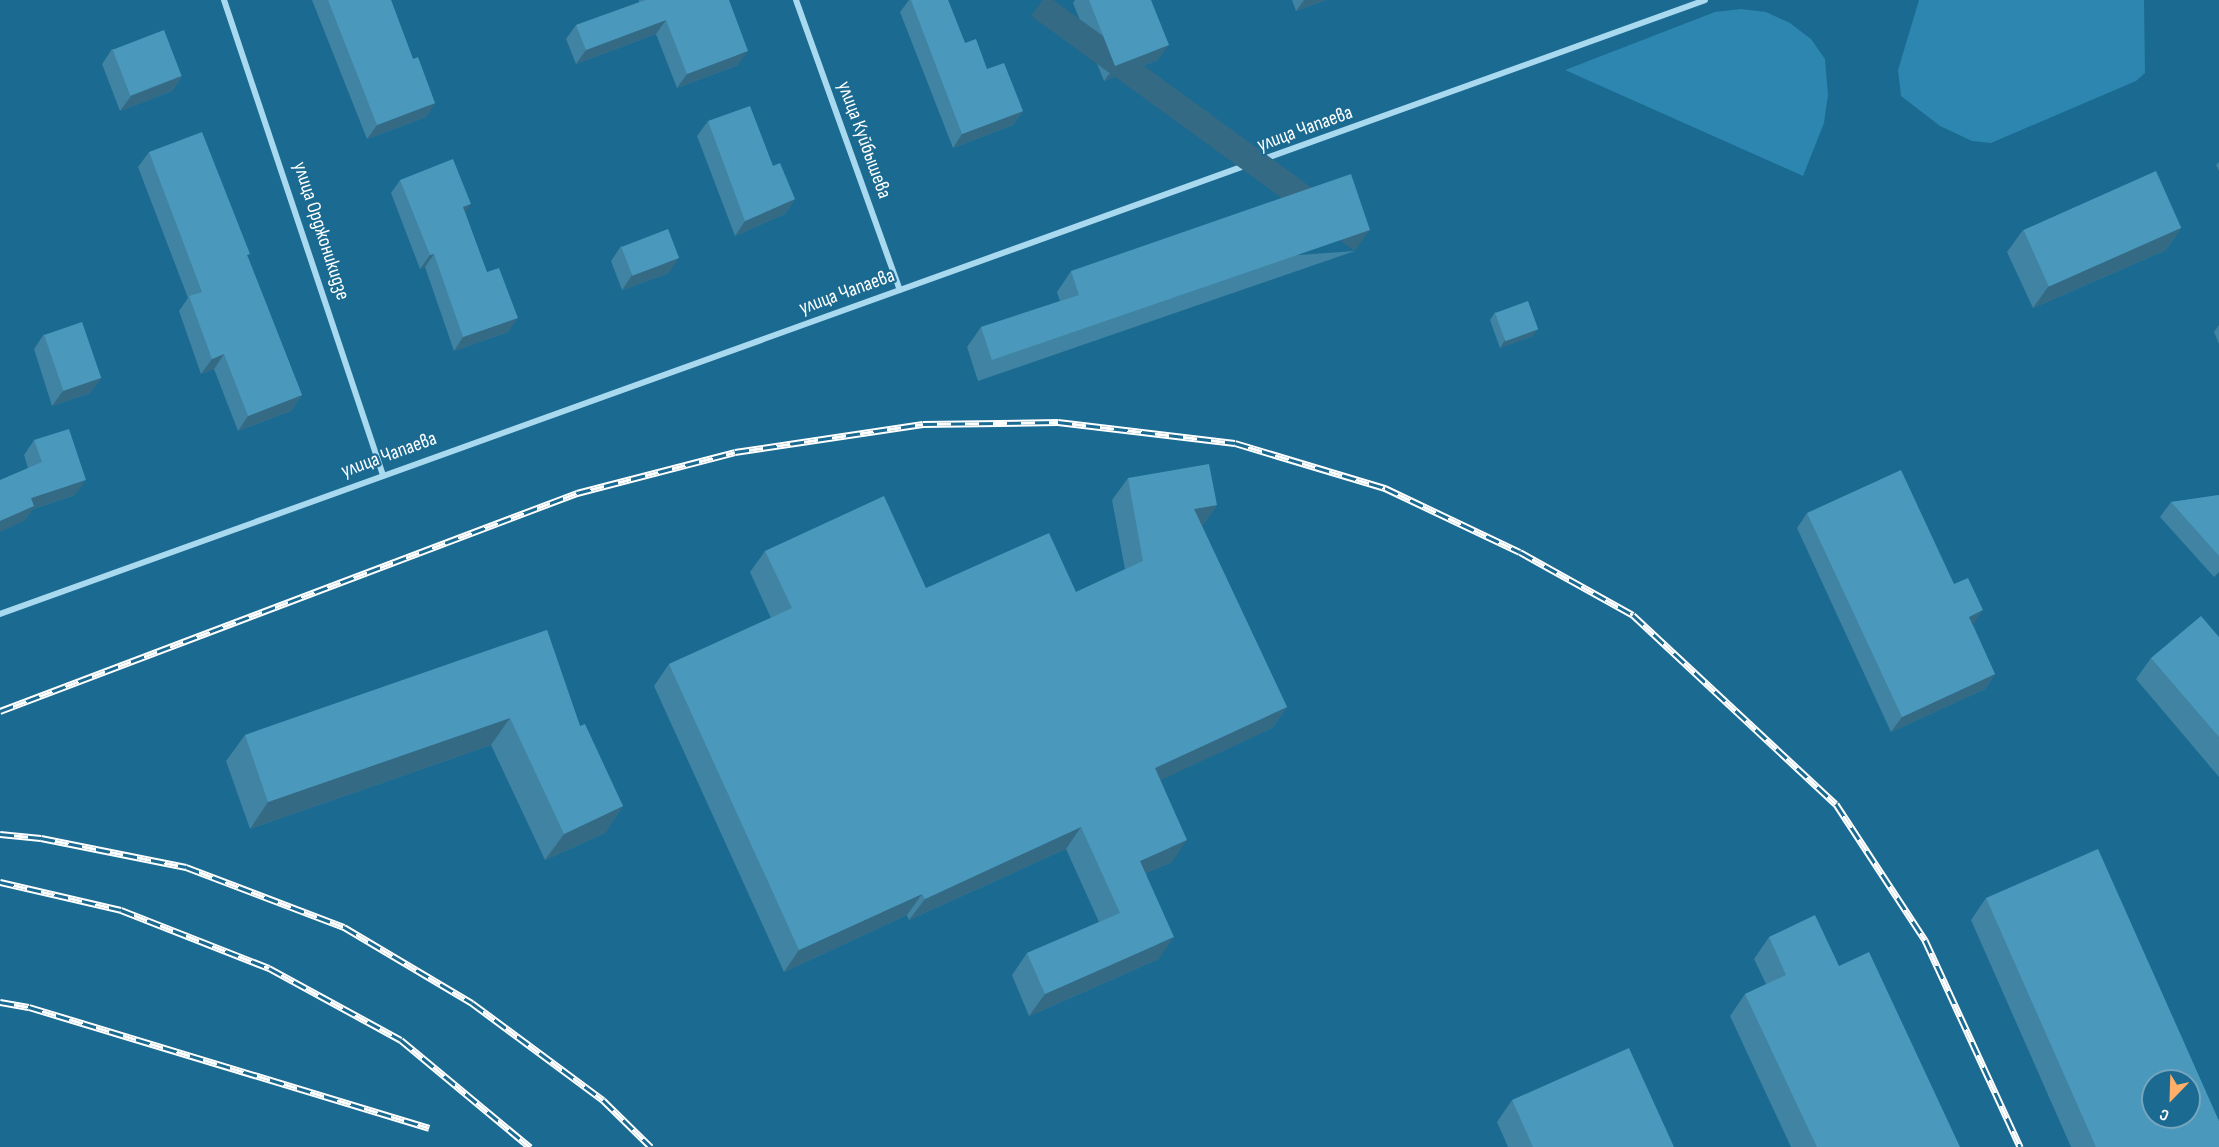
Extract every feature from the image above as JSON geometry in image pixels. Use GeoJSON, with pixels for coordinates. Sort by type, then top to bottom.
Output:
{"type":"FeatureCollection","features":[{"type":"Feature","properties":{"kind":"street","name":"улица Орджоникидзе"},"geometry":{"type":"LineString","coordinates":[[224,0],[383,474]]}},
{"type":"Feature","properties":{"kind":"street","name":"улица Куйбышева"},"geometry":{"type":"LineString","coordinates":[[796,0],[900,290]]}},
{"type":"Feature","properties":{"kind":"street","name":"улица Чапаева"},"geometry":{"type":"LineString","coordinates":[[0,614],[383,474],[1705,0]]}},
{"type":"Feature","properties":{"kind":"shaded area"},"geometry":{"type":"Polygon","coordinates":[[[1919,0],[2144,0],[2145,73],[2136,81],[1991,143],[1972,141],[1940,126],[1901,96],[1898,70],[1919,0]]]}},
{"type":"Feature","properties":{"kind":"shaded area"},"geometry":{"type":"Polygon","coordinates":[[[1741,9],[1766,12],[1790,23],[1811,39],[1825,59],[1828,95],[1824,123],[1803,176],[1565,70],[1715,12],[1741,9]]]}},
{"type":"Feature","properties":{"kind":"building"},"geometry":{"type":"Polygon","coordinates":[[[328,0],[391,0],[413,59],[418,57],[435,103],[377,125],[328,0]]]}},
{"type":"Feature","properties":{"kind":"building"},"geometry":{"type":"Polygon","coordinates":[[[646,0],[729,0],[748,51],[687,74],[666,20],[586,50],[576,25],[646,0]]]}},
{"type":"Feature","properties":{"kind":"building"},"geometry":{"type":"Polygon","coordinates":[[[911,0],[948,0],[965,43],[976,39],[987,69],[1004,63],[1023,111],[962,134],[911,0]]]}},
{"type":"Feature","properties":{"kind":"building"},"geometry":{"type":"Polygon","coordinates":[[[1089,0],[1151,0],[1169,45],[1115,66],[1089,0]]]}},
{"type":"Feature","properties":{"kind":"building"},"geometry":{"type":"Polygon","coordinates":[[[164,30],[182,76],[130,95],[113,50],[164,30]]]}},
{"type":"Feature","properties":{"kind":"building"},"geometry":{"type":"Polygon","coordinates":[[[750,106],[773,166],[780,163],[795,199],[745,221],[708,121],[750,106]]]}},
{"type":"Feature","properties":{"kind":"building"},"geometry":{"type":"Polygon","coordinates":[[[202,132],[302,395],[248,416],[224,354],[212,359],[189,296],[202,292],[149,152],[202,132]]]}},
{"type":"Feature","properties":{"kind":"building"},"geometry":{"type":"Polygon","coordinates":[[[453,159],[471,204],[463,207],[487,272],[499,268],[518,318],[463,337],[434,254],[430,255],[400,180],[453,159]]]}},
{"type":"Feature","properties":{"kind":"building"},"geometry":{"type":"Polygon","coordinates":[[[2156,171],[2181,228],[2049,287],[2024,230],[2156,171]]]}},
{"type":"Feature","properties":{"kind":"building"},"geometry":{"type":"Polygon","coordinates":[[[1351,174],[1370,230],[992,360],[981,327],[1079,295],[1071,271],[1351,174]]]}},
{"type":"Feature","properties":{"kind":"building"},"geometry":{"type":"Polygon","coordinates":[[[668,229],[679,258],[632,276],[621,247],[668,229]]]}},
{"type":"Feature","properties":{"kind":"building"},"geometry":{"type":"Polygon","coordinates":[[[1528,301],[1538,329],[1505,341],[1495,313],[1528,301]]]}},
{"type":"Feature","properties":{"kind":"building"},"geometry":{"type":"Polygon","coordinates":[[[82,322],[101,378],[63,391],[44,335],[82,322]]]}},
{"type":"Feature","properties":{"kind":"building"},"geometry":{"type":"Polygon","coordinates":[[[69,429],[86,480],[31,498],[34,506],[0,521],[0,480],[42,462],[34,440],[69,429]]]}},
{"type":"Feature","properties":{"kind":"building"},"geometry":{"type":"Polygon","coordinates":[[[1209,464],[1217,505],[1194,509],[1287,707],[1155,768],[1187,840],[1140,861],[1174,937],[1045,994],[1027,953],[1120,913],[1081,827],[925,899],[922,894],[799,950],[669,664],[792,608],[765,551],[884,496],[926,588],[1049,533],[1076,592],[1143,561],[1128,478],[1209,464]]]}},
{"type":"Feature","properties":{"kind":"building"},"geometry":{"type":"Polygon","coordinates":[[[1901,470],[1954,584],[1968,578],[1983,610],[1969,617],[1995,674],[1902,717],[1807,513],[1901,470]]]}},
{"type":"Feature","properties":{"kind":"building"},"geometry":{"type":"Polygon","coordinates":[[[2219,495],[2219,556],[2171,502],[2219,495]]]}},
{"type":"Feature","properties":{"kind":"building"},"geometry":{"type":"Polygon","coordinates":[[[2201,616],[2219,637],[2219,737],[2151,658],[2201,616]]]}},
{"type":"Feature","properties":{"kind":"building"},"geometry":{"type":"Polygon","coordinates":[[[547,630],[580,726],[585,724],[623,806],[564,834],[510,718],[268,802],[245,735],[547,630]]]}},
{"type":"Feature","properties":{"kind":"building"},"geometry":{"type":"Polygon","coordinates":[[[2098,849],[2196,1069],[2141,1069],[2141,1129],[2201,1129],[2201,1081],[2219,1121],[2219,1147],[2096,1147],[1986,898],[2098,849]]]}},
{"type":"Feature","properties":{"kind":"building"},"geometry":{"type":"Polygon","coordinates":[[[1815,915],[1839,966],[1869,952],[1960,1147],[1817,1147],[1745,994],[1786,975],[1769,937],[1815,915]]]}},
{"type":"Feature","properties":{"kind":"building"},"geometry":{"type":"Polygon","coordinates":[[[1629,1048],[1674,1147],[1533,1147],[1512,1100],[1629,1048]]]}},
{"type":"Feature","properties":{"kind":"railway"},"geometry":{"type":"LineString","coordinates":[[0,711],[577,493],[735,452],[923,424],[1058,422],[1235,443],[1385,488],[1520,552],[1633,615],[1836,804],[1925,940],[2020,1147]]}},
{"type":"Feature","properties":{"kind":"railway"},"geometry":{"type":"LineString","coordinates":[[0,834],[41,838],[186,867],[344,927],[472,1003],[603,1100],[651,1147]]}},
{"type":"Feature","properties":{"kind":"railway"},"geometry":{"type":"LineString","coordinates":[[0,882],[121,910],[269,968],[401,1040],[530,1147]]}},
{"type":"Feature","properties":{"kind":"railway"},"geometry":{"type":"LineString","coordinates":[[0,1002],[29,1007],[429,1128]]}}]}
